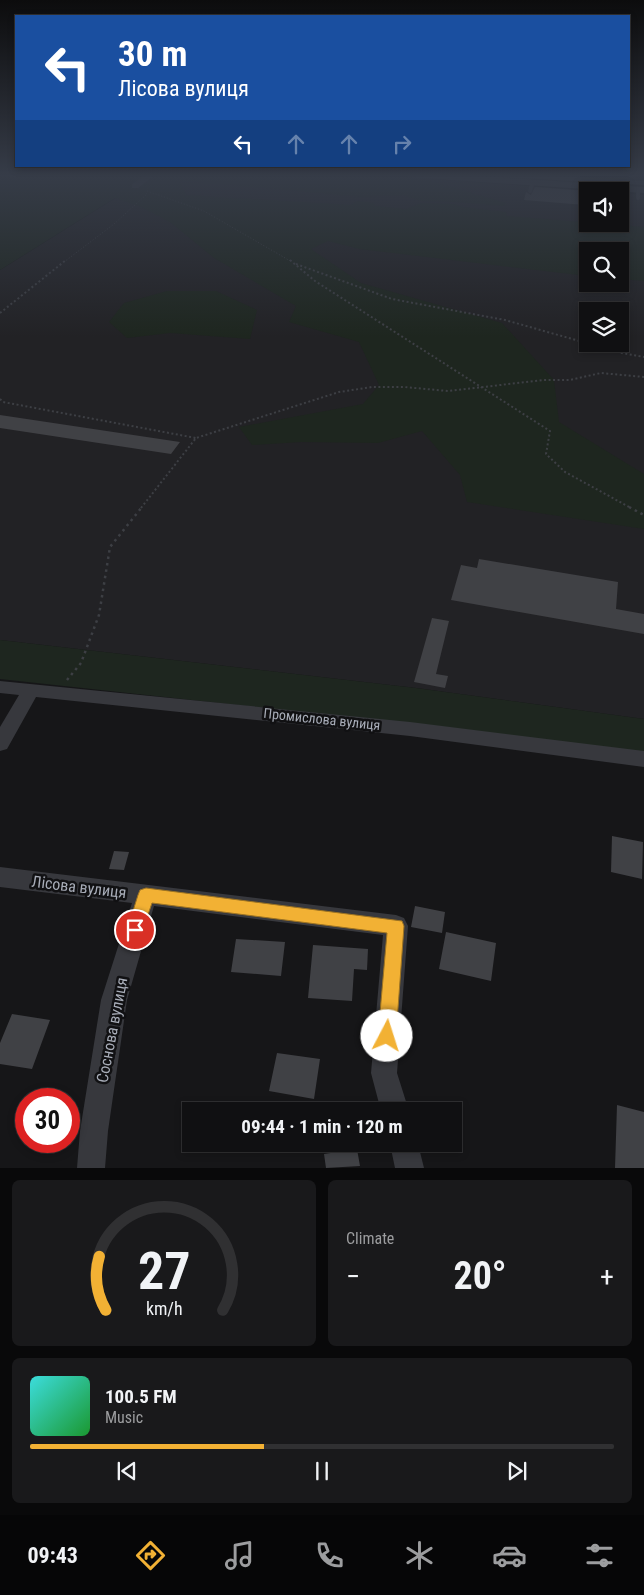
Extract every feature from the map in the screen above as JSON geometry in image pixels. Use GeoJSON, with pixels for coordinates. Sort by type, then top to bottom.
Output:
{"type":"FeatureCollection","features":[{"type":"Feature","properties":{"kind":"street","name":"Промислова вулиця"},"geometry":{"type":"LineString","coordinates":[[0,686],[410,729],[644,758]]}},
{"type":"Feature","properties":{"kind":"street"},"geometry":{"type":"LineString","coordinates":[[0,744],[31,690]]}},
{"type":"Feature","properties":{"kind":"street","name":"Лісова вулиця"},"geometry":{"type":"LineString","coordinates":[[0,878],[396,926],[384,1073],[392,1102]]}},
{"type":"Feature","properties":{"kind":"street","name":"Соснова вулиця"},"geometry":{"type":"LineString","coordinates":[[91,1168],[94,1130],[114,1000],[146,895]]}},
{"type":"Feature","properties":{"kind":"street"},"geometry":{"type":"LineString","coordinates":[[406,1152],[410,1168]]}},
{"type":"Feature","properties":{"kind":"path"},"geometry":{"type":"LineString","coordinates":[[0,313],[108,229]]}},
{"type":"Feature","properties":{"kind":"path"},"geometry":{"type":"LineString","coordinates":[[233,229],[294,263],[392,299],[504,320],[644,357]]}},
{"type":"Feature","properties":{"kind":"path"},"geometry":{"type":"LineString","coordinates":[[294,263],[315,281],[550,431],[546,454],[565,472],[644,514]]}},
{"type":"Feature","properties":{"kind":"path"},"geometry":{"type":"LineString","coordinates":[[0,399],[3,402],[196,438],[339,392],[372,387],[404,387],[448,391],[544,380],[570,380],[601,374],[644,377]]}},
{"type":"Feature","properties":{"kind":"path"},"geometry":{"type":"LineString","coordinates":[[62,682],[68,679],[81,663],[99,615],[110,547],[196,438]]}},
{"type":"Feature","properties":{"kind":"shaded area"},"geometry":{"type":"Polygon","coordinates":[[[0,229],[66,229],[0,270],[0,229]]]}},
{"type":"Feature","properties":{"kind":"shaded area"},"geometry":{"type":"Polygon","coordinates":[[[67,229],[579,229],[579,232],[629,232],[629,229],[644,229],[644,719],[416,688],[0,640],[0,270],[67,229]]]}},
{"type":"Feature","properties":{"kind":"shaded area"},"geometry":{"type":"Polygon","coordinates":[[[178,229],[579,229],[579,232],[629,232],[629,229],[644,229],[644,281],[629,280],[629,242],[579,242],[579,275],[359,249],[328,241],[311,249],[361,283],[502,323],[554,380],[559,422],[644,474],[644,529],[467,502],[460,475],[422,431],[378,443],[301,442],[252,445],[239,427],[363,404],[379,385],[359,342],[289,322],[296,306],[214,258],[178,229]]]}},
{"type":"Feature","properties":{"kind":"shaded area"},"geometry":{"type":"Polygon","coordinates":[[[167,291],[216,291],[257,310],[250,339],[170,333],[127,338],[109,322],[124,303],[167,291]]]}},
{"type":"Feature","properties":{"kind":"shaded area"},"geometry":{"type":"Polygon","coordinates":[[[0,640],[416,688],[644,719],[644,752],[412,724],[0,679],[0,640]]]}},
{"type":"Feature","properties":{"kind":"building"},"geometry":{"type":"Polygon","coordinates":[[[0,415],[180,442],[171,454],[0,428],[0,415]]]}},
{"type":"Feature","properties":{"kind":"building"},"geometry":{"type":"Polygon","coordinates":[[[479,559],[618,582],[616,609],[644,614],[644,634],[451,600],[461,565],[477,568],[479,559]]]}},
{"type":"Feature","properties":{"kind":"building"},"geometry":{"type":"Polygon","coordinates":[[[432,618],[449,621],[436,674],[448,676],[445,688],[414,682],[432,618]]]}},
{"type":"Feature","properties":{"kind":"building"},"geometry":{"type":"Polygon","coordinates":[[[612,836],[643,842],[642,879],[611,872],[612,836]]]}},
{"type":"Feature","properties":{"kind":"building"},"geometry":{"type":"Polygon","coordinates":[[[114,851],[129,852],[124,870],[109,869],[114,851]]]}},
{"type":"Feature","properties":{"kind":"building"},"geometry":{"type":"Polygon","coordinates":[[[415,906],[445,912],[442,933],[411,927],[415,906]]]}},
{"type":"Feature","properties":{"kind":"building"},"geometry":{"type":"Polygon","coordinates":[[[446,932],[496,943],[491,981],[439,969],[446,932]]]}},
{"type":"Feature","properties":{"kind":"building"},"geometry":{"type":"Polygon","coordinates":[[[236,939],[285,942],[281,976],[231,972],[236,939]]]}},
{"type":"Feature","properties":{"kind":"building"},"geometry":{"type":"Polygon","coordinates":[[[313,945],[368,949],[367,970],[354,969],[352,1001],[308,998],[313,945]]]}},
{"type":"Feature","properties":{"kind":"building"},"geometry":{"type":"Polygon","coordinates":[[[12,1014],[50,1020],[32,1069],[0,1064],[0,1043],[12,1014]]]}},
{"type":"Feature","properties":{"kind":"building"},"geometry":{"type":"Polygon","coordinates":[[[277,1053],[320,1059],[314,1099],[269,1091],[277,1053]]]}},
{"type":"Feature","properties":{"kind":"building"},"geometry":{"type":"Polygon","coordinates":[[[617,1105],[644,1112],[644,1168],[615,1168],[617,1105]]]}},
{"type":"Feature","properties":{"kind":"building"},"geometry":{"type":"Polygon","coordinates":[[[358,1152],[360,1166],[326,1168],[324,1154],[358,1152]]]}},
{"type":"Feature","properties":{"kind":"route"},"geometry":{"type":"LineString","coordinates":[[135,930],[146,895],[396,926],[387,1036]]}}]}
